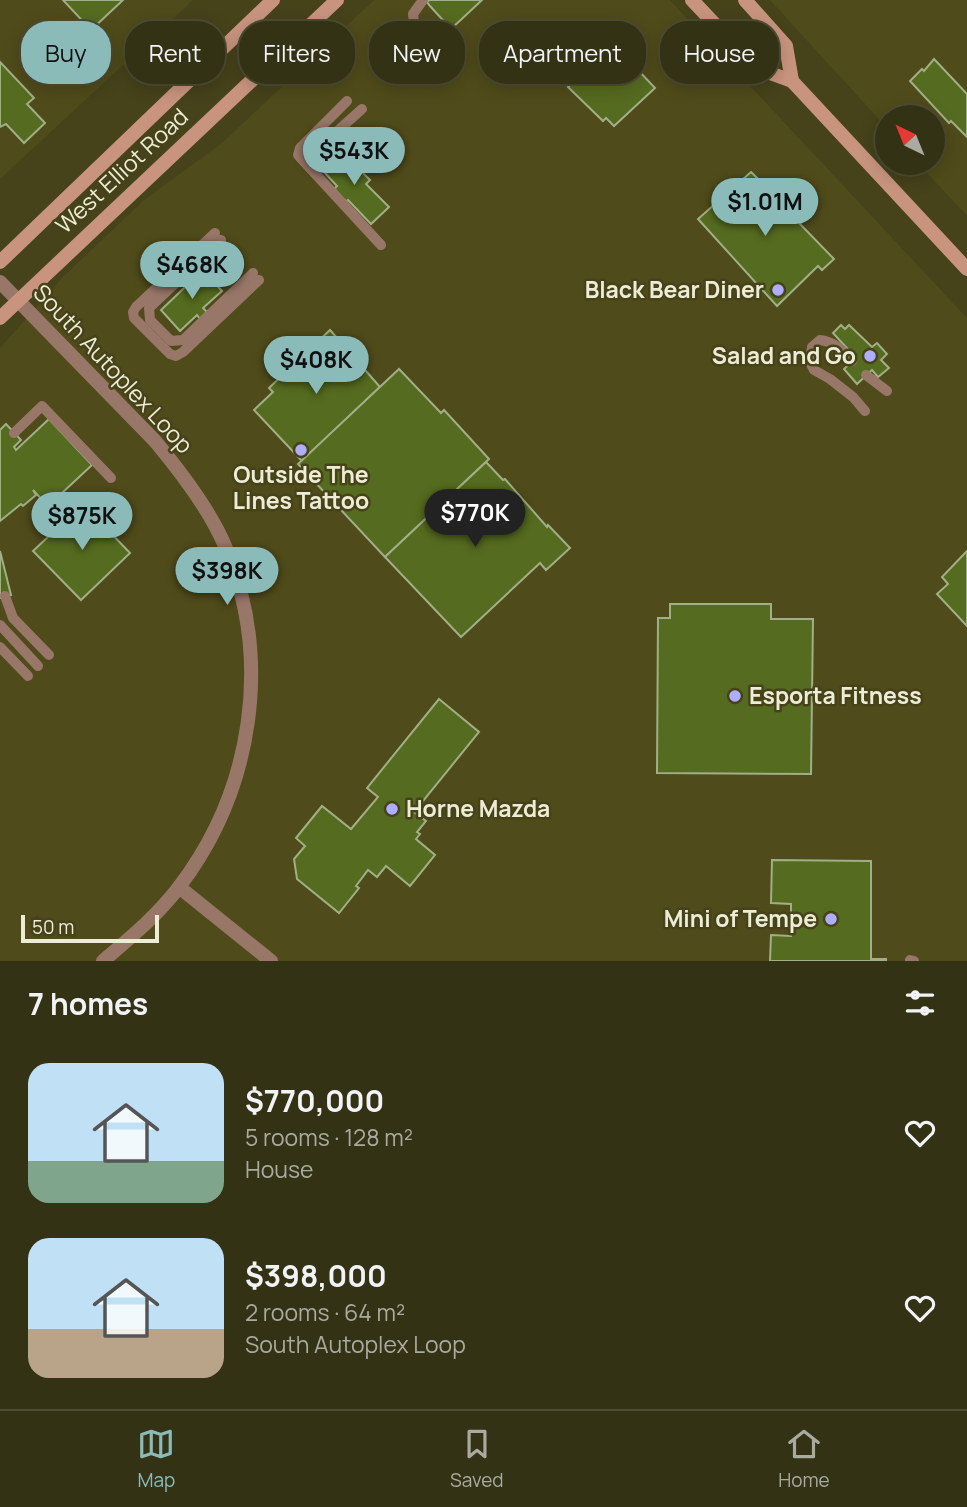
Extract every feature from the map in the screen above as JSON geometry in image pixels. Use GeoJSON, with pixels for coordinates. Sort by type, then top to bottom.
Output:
{"type":"FeatureCollection","features":[{"type":"Feature","properties":{"kind":"main road","name":"West Elliot Road"},"geometry":{"type":"LineString","coordinates":[[0,262],[272,0]]}},
{"type":"Feature","properties":{"kind":"main road","name":"West Elliot Road"},"geometry":{"type":"LineString","coordinates":[[0,318],[8,291],[337,0]]}},
{"type":"Feature","properties":{"kind":"main road"},"geometry":{"type":"LineString","coordinates":[[692,0],[756,68],[792,81],[967,269]]}},
{"type":"Feature","properties":{"kind":"main road"},"geometry":{"type":"LineString","coordinates":[[745,0],[786,46],[792,81]]}},
{"type":"Feature","properties":{"kind":"street","name":"South Autoplex Loop"},"geometry":{"type":"LineString","coordinates":[[8,291],[155,440],[172,461],[224,544],[245,605],[252,664],[246,746],[226,808],[179,887],[146,924],[103,961]]}},
{"type":"Feature","properties":{"kind":"street"},"geometry":{"type":"LineString","coordinates":[[179,887],[271,961]]}},
{"type":"Feature","properties":{"kind":"lane"},"geometry":{"type":"LineString","coordinates":[[414,21],[413,14],[423,0]]}},
{"type":"Feature","properties":{"kind":"lane"},"geometry":{"type":"LineString","coordinates":[[347,101],[300,148],[298,155],[381,245]]}},
{"type":"Feature","properties":{"kind":"lane"},"geometry":{"type":"LineString","coordinates":[[309,167],[314,152],[362,109]]}},
{"type":"Feature","properties":{"kind":"lane"},"geometry":{"type":"LineString","coordinates":[[218,236],[136,307],[134,317],[170,354],[176,356],[183,352],[256,276]]}},
{"type":"Feature","properties":{"kind":"lane"},"geometry":{"type":"LineString","coordinates":[[852,361],[831,341],[820,340],[812,348],[810,356],[814,370],[853,397],[865,411]]}},
{"type":"Feature","properties":{"kind":"lane"},"geometry":{"type":"LineString","coordinates":[[866,375],[887,391]]}},
{"type":"Feature","properties":{"kind":"lane"},"geometry":{"type":"LineString","coordinates":[[14,433],[42,406],[111,478]]}},
{"type":"Feature","properties":{"kind":"lane"},"geometry":{"type":"LineString","coordinates":[[5,596],[13,618],[49,655]]}},
{"type":"Feature","properties":{"kind":"lane"},"geometry":{"type":"LineString","coordinates":[[0,625],[38,666]]}},
{"type":"Feature","properties":{"kind":"lane"},"geometry":{"type":"LineString","coordinates":[[0,647],[28,676]]}},
{"type":"Feature","properties":{"kind":"shaded area"},"geometry":{"type":"Polygon","coordinates":[[[0,0],[193,0],[170,21],[125,21],[125,63],[111,76],[111,21],[21,21],[21,84],[102,84],[0,179],[0,0]]]}},
{"type":"Feature","properties":{"kind":"shaded area"},"geometry":{"type":"Polygon","coordinates":[[[374,0],[670,0],[690,21],[660,21],[660,84],[748,84],[967,318],[967,961],[0,961],[0,348],[64,276],[144,200],[222,143],[285,84],[355,84],[355,21],[352,21],[374,0]]]}},
{"type":"Feature","properties":{"kind":"shaded area"},"geometry":{"type":"Polygon","coordinates":[[[770,0],[967,0],[967,216],[929,175],[945,175],[945,105],[875,105],[875,115],[770,0]]]}},
{"type":"Feature","properties":{"kind":"building"},"geometry":{"type":"Polygon","coordinates":[[[63,0],[123,0],[101,21],[83,21],[63,0]]]}},
{"type":"Feature","properties":{"kind":"building"},"geometry":{"type":"Polygon","coordinates":[[[482,0],[460,21],[444,21],[427,2],[482,0]]]}},
{"type":"Feature","properties":{"kind":"building"},"geometry":{"type":"Polygon","coordinates":[[[934,59],[967,94],[967,137],[945,119],[945,105],[932,105],[910,81],[922,69],[924,71],[934,59]]]}},
{"type":"Feature","properties":{"kind":"building"},"geometry":{"type":"Polygon","coordinates":[[[0,62],[34,98],[27,104],[45,123],[24,143],[6,124],[0,127],[0,62]]]}},
{"type":"Feature","properties":{"kind":"building"},"geometry":{"type":"Polygon","coordinates":[[[646,78],[655,88],[614,126],[606,118],[603,121],[568,87],[572,84],[646,84],[646,78]]]}},
{"type":"Feature","properties":{"kind":"building"},"geometry":{"type":"Polygon","coordinates":[[[338,151],[370,180],[366,184],[389,207],[371,224],[334,189],[337,186],[323,171],[323,166],[338,151]]]}},
{"type":"Feature","properties":{"kind":"building"},"geometry":{"type":"Polygon","coordinates":[[[751,172],[802,222],[800,224],[834,259],[822,270],[818,266],[777,306],[698,219],[751,172]]]}},
{"type":"Feature","properties":{"kind":"building"},"geometry":{"type":"Polygon","coordinates":[[[203,270],[222,291],[203,308],[207,312],[200,319],[197,315],[180,331],[161,310],[203,270]]]}},
{"type":"Feature","properties":{"kind":"building","name":"Salad and Go"},"geometry":{"type":"Polygon","coordinates":[[[841,325],[845,329],[849,325],[872,347],[877,343],[887,354],[881,360],[889,368],[878,377],[872,370],[857,384],[844,369],[856,358],[833,333],[841,325]]]}},
{"type":"Feature","properties":{"kind":"building"},"geometry":{"type":"Polygon","coordinates":[[[330,330],[380,387],[302,461],[254,410],[273,392],[269,388],[330,330]]]}},
{"type":"Feature","properties":{"kind":"building"},"geometry":{"type":"Polygon","coordinates":[[[399,369],[441,413],[444,410],[489,459],[385,557],[298,464],[399,369]]]}},
{"type":"Feature","properties":{"kind":"building"},"geometry":{"type":"Polygon","coordinates":[[[49,419],[92,465],[48,506],[33,490],[36,495],[0,521],[0,430],[6,424],[21,440],[14,447],[16,450],[49,419]]]}},
{"type":"Feature","properties":{"kind":"building"},"geometry":{"type":"Polygon","coordinates":[[[486,462],[570,548],[546,570],[540,563],[461,637],[385,557],[486,462]]]}},
{"type":"Feature","properties":{"kind":"building"},"geometry":{"type":"Polygon","coordinates":[[[83,504],[130,553],[81,600],[33,551],[83,504]]]}},
{"type":"Feature","properties":{"kind":"building"},"geometry":{"type":"Polygon","coordinates":[[[0,551],[11,595],[0,598],[0,551]]]}},
{"type":"Feature","properties":{"kind":"building"},"geometry":{"type":"Polygon","coordinates":[[[967,551],[967,626],[937,594],[948,584],[942,577],[967,551]]]}},
{"type":"Feature","properties":{"kind":"building","name":"Esporta Fitness"},"geometry":{"type":"Polygon","coordinates":[[[670,604],[771,604],[771,619],[813,619],[811,774],[657,773],[658,618],[670,618],[670,604]]]}},
{"type":"Feature","properties":{"kind":"building","name":"Horne Mazda"},"geometry":{"type":"Polygon","coordinates":[[[439,699],[479,732],[414,812],[426,821],[417,832],[420,834],[416,839],[435,855],[410,886],[386,866],[377,877],[368,870],[356,886],[359,888],[339,913],[297,879],[294,859],[305,846],[296,838],[322,806],[351,829],[378,797],[367,788],[439,699]]]}},
{"type":"Feature","properties":{"kind":"building","name":"Mini of Tempe"},"geometry":{"type":"Polygon","coordinates":[[[772,860],[871,861],[871,959],[886,961],[770,961],[771,935],[791,936],[791,904],[771,903],[772,860]]]}},
{"type":"Feature","properties":{"kind":"place","name":"Black Bear Diner"},"geometry":{"type":"Point","coordinates":[778,290]}},
{"type":"Feature","properties":{"kind":"place","name":"Salad and Go"},"geometry":{"type":"Point","coordinates":[870,356]}},
{"type":"Feature","properties":{"kind":"place","name":"Outside The Lines Tattoo"},"geometry":{"type":"Point","coordinates":[301,450]}},
{"type":"Feature","properties":{"kind":"place","name":"Esporta Fitness"},"geometry":{"type":"Point","coordinates":[735,696]}},
{"type":"Feature","properties":{"kind":"place","name":"Horne Mazda"},"geometry":{"type":"Point","coordinates":[392,809]}},
{"type":"Feature","properties":{"kind":"place","name":"Mini of Tempe"},"geometry":{"type":"Point","coordinates":[831,919]}}]}
